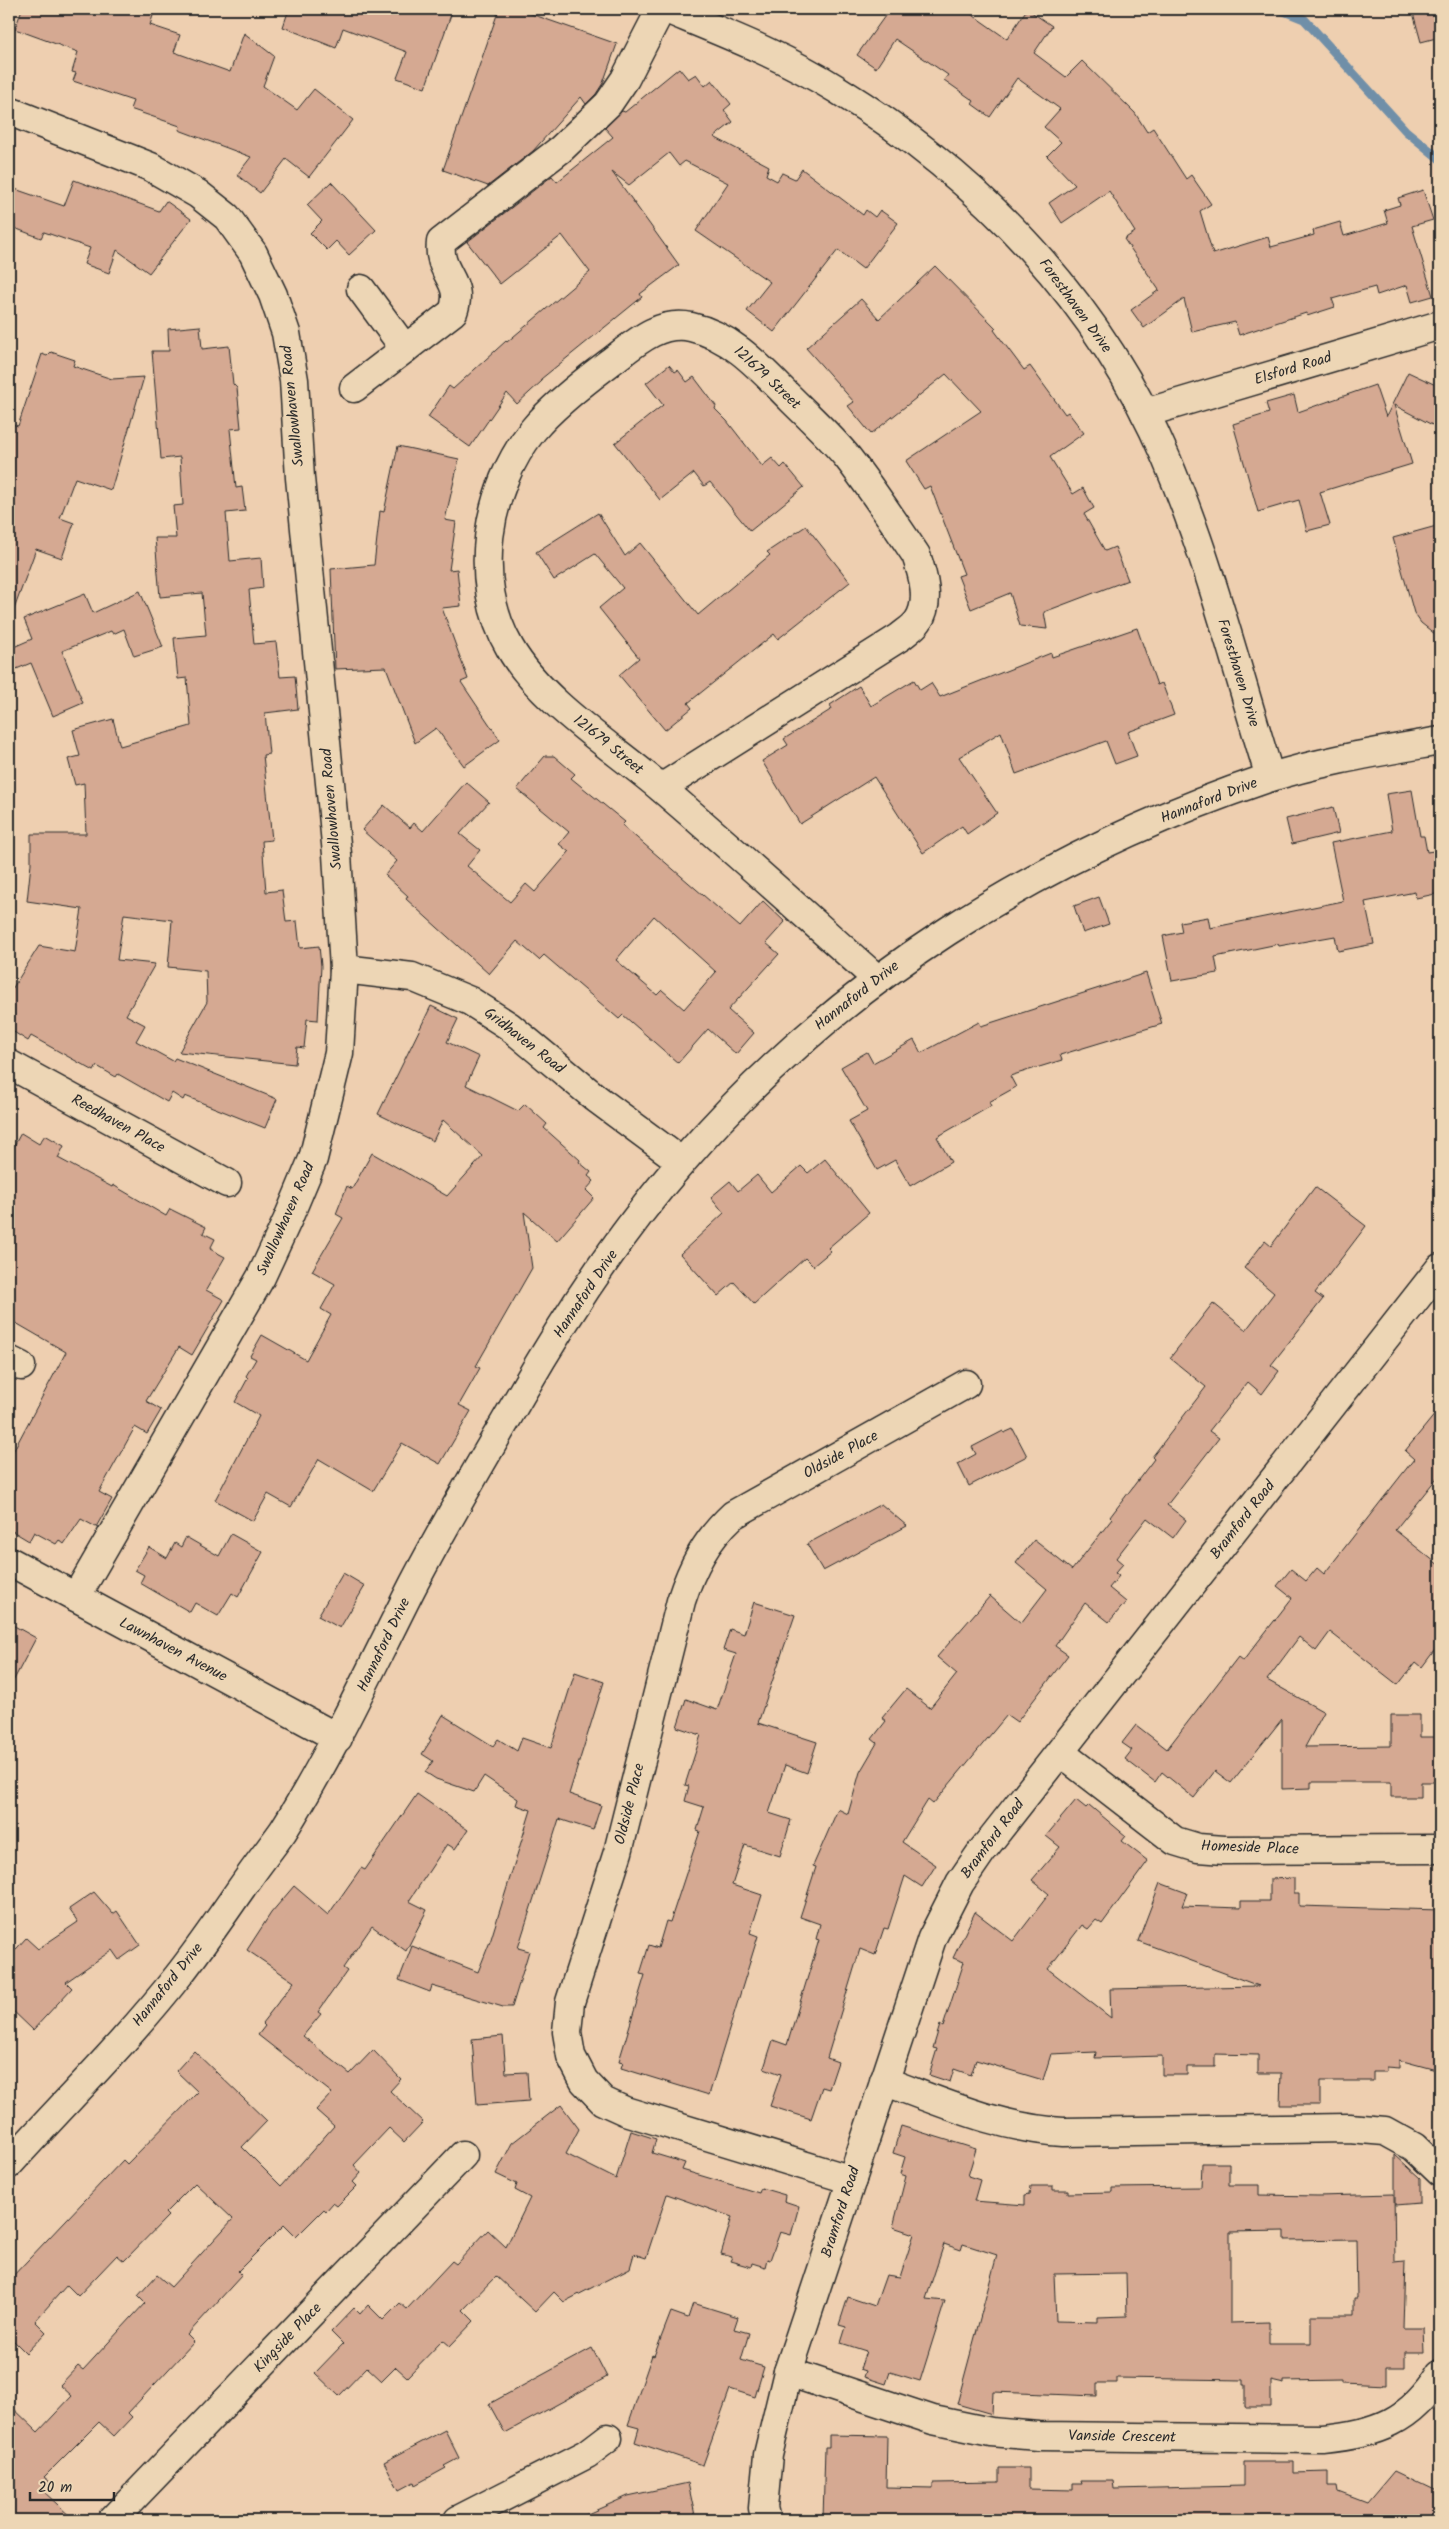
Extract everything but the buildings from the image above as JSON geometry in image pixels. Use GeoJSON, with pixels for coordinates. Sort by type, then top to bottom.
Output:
{"type":"FeatureCollection","features":[{"type":"Feature","properties":{"kind":"street"},"geometry":{"type":"LineString","coordinates":[[354,388],[453,312],[458,300],[454,282],[439,256],[441,242],[561,149],[608,104],[626,79],[661,9]]}},
{"type":"Feature","properties":{"kind":"street","name":"Foresthaven Drive"},"geometry":{"type":"LineString","coordinates":[[666,9],[732,36],[837,89],[896,128],[950,170],[1031,248],[1079,307],[1120,369],[1145,414],[1166,459],[1189,517],[1270,777]]}},
{"type":"Feature","properties":{"kind":"street","name":"Swallowhaven Road"},"geometry":{"type":"LineString","coordinates":[[9,112],[48,125],[151,167],[198,194],[227,218],[252,254],[273,295],[286,333],[294,380],[300,478],[336,854],[344,969],[339,1053],[313,1159],[287,1221],[261,1277],[76,1597]]}},
{"type":"Feature","properties":{"kind":"street"},"geometry":{"type":"LineString","coordinates":[[362,289],[405,349]]}},
{"type":"Feature","properties":{"kind":"street","name":"Elsford Road"},"geometry":{"type":"LineString","coordinates":[[1145,414],[1440,324]]}},
{"type":"Feature","properties":{"kind":"street","name":"121679 Street"},"geometry":{"type":"LineString","coordinates":[[661,788],[900,637],[917,622],[924,608],[922,572],[916,555],[846,456],[757,364],[722,337],[693,327],[676,325],[656,329],[590,378],[534,428],[514,458],[498,498],[488,538],[490,592],[497,622],[509,647],[526,673],[551,698],[661,788],[877,979]]}},
{"type":"Feature","properties":{"kind":"street","name":"Hannaford Drive"},"geometry":{"type":"LineString","coordinates":[[9,2164],[178,1977],[281,1833],[338,1738],[414,1584],[524,1390],[587,1288],[638,1217],[682,1162],[778,1062],[877,979],[966,917],[1034,878],[1105,843],[1184,809],[1270,777],[1378,752],[1440,741]]}},
{"type":"Feature","properties":{"kind":"street","name":"Gridhaven Road"},"geometry":{"type":"LineString","coordinates":[[344,969],[412,977],[470,1001],[509,1026],[596,1099],[682,1162]]}},
{"type":"Feature","properties":{"kind":"street","name":"Reedhaven Place"},"geometry":{"type":"LineString","coordinates":[[9,1064],[227,1183]]}},
{"type":"Feature","properties":{"kind":"street","name":"Bramford Road"},"geometry":{"type":"LineString","coordinates":[[766,2520],[763,2508],[768,2456],[788,2372],[932,1938],[960,1883],[982,1851],[1061,1753],[1440,1268]]}},
{"type":"Feature","properties":{"kind":"street","name":"Oldside Place"},"geometry":{"type":"LineString","coordinates":[[852,2180],[625,2111],[603,2101],[584,2081],[571,2056],[566,2032],[570,2002],[618,1852],[681,1601],[689,1576],[700,1552],[718,1529],[733,1515],[966,1384]]}},
{"type":"Feature","properties":{"kind":"street","name":"Lawnhaven Avenue"},"geometry":{"type":"LineString","coordinates":[[9,1561],[338,1738]]}},
{"type":"Feature","properties":{"kind":"street","name":"Homeside Place"},"geometry":{"type":"LineString","coordinates":[[1061,1753],[1175,1841],[1198,1848],[1224,1850],[1440,1849]]}},
{"type":"Feature","properties":{"kind":"street"},"geometry":{"type":"LineString","coordinates":[[884,2081],[982,2118],[1030,2130],[1063,2132],[1349,2128],[1385,2132],[1414,2147],[1440,2172]]}},
{"type":"Feature","properties":{"kind":"street","name":"Kingside Place"},"geometry":{"type":"LineString","coordinates":[[112,2520],[463,2155]]}},
{"type":"Feature","properties":{"kind":"street","name":"Vanside Crescent"},"geometry":{"type":"LineString","coordinates":[[788,2372],[933,2420],[991,2432],[1038,2436],[1323,2439],[1358,2436],[1386,2426],[1409,2412],[1430,2391],[1440,2374]]}},
{"type":"Feature","properties":{"kind":"street"},"geometry":{"type":"LineString","coordinates":[[466,2518],[598,2446]]}},
{"type":"Feature","properties":{"kind":"waterway"},"geometry":{"type":"LineString","coordinates":[[1279,9],[1304,19],[1406,131],[1440,159]]}}]}
